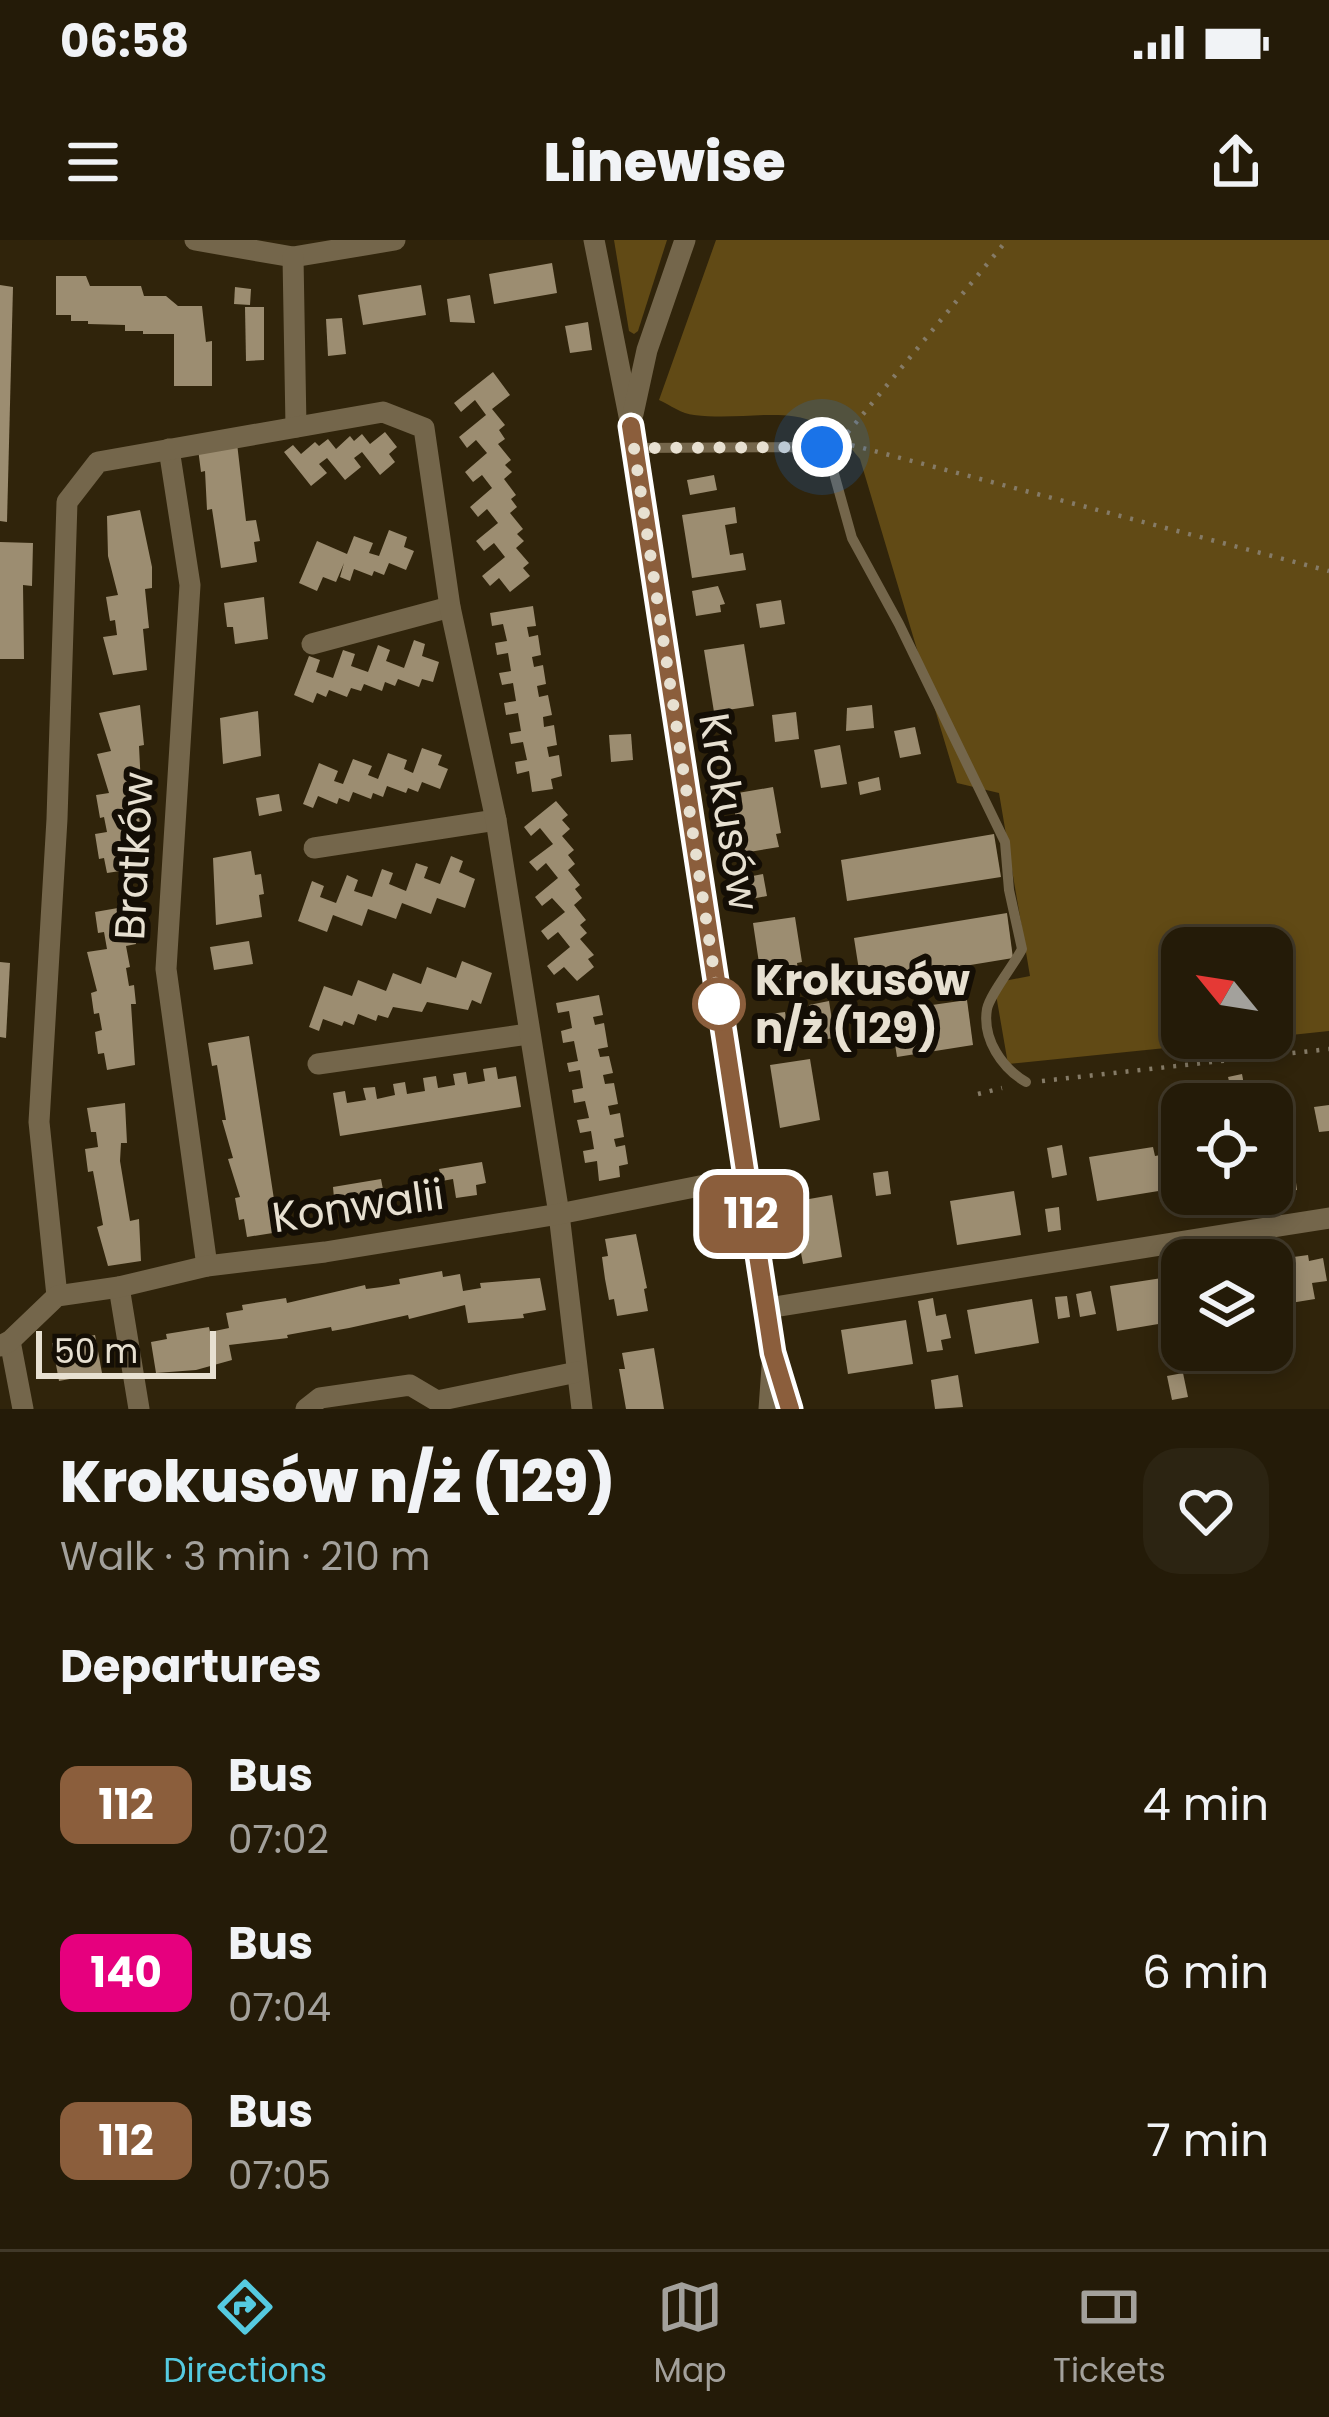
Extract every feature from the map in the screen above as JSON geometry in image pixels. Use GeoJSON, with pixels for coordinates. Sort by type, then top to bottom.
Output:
{"type":"FeatureCollection","features":[{"type":"Feature","properties":{"kind":"street"},"geometry":{"type":"LineString","coordinates":[[195,240],[293,257],[395,240]]}},
{"type":"Feature","properties":{"kind":"street","name":"Krokusów"},"geometry":{"type":"LineString","coordinates":[[594,240],[632,437],[768,1308],[773,1353],[769,1409]]}},
{"type":"Feature","properties":{"kind":"street"},"geometry":{"type":"LineString","coordinates":[[632,437],[647,350],[685,240]]}},
{"type":"Feature","properties":{"kind":"street"},"geometry":{"type":"LineString","coordinates":[[293,257],[296,427]]}},
{"type":"Feature","properties":{"kind":"street"},"geometry":{"type":"LineString","coordinates":[[23,1409],[5,1343],[57,1296],[39,1122],[57,819],[67,502],[98,461],[383,412],[424,428],[451,607],[496,820],[559,1214],[582,1409]]}},
{"type":"Feature","properties":{"kind":"street","name":"Bratków"},"geometry":{"type":"LineString","coordinates":[[169,449],[190,585],[166,969],[207,1266]]}},
{"type":"Feature","properties":{"kind":"street"},"geometry":{"type":"LineString","coordinates":[[312,644],[451,607]]}},
{"type":"Feature","properties":{"kind":"street"},"geometry":{"type":"LineString","coordinates":[[314,848],[496,820]]}},
{"type":"Feature","properties":{"kind":"street"},"geometry":{"type":"LineString","coordinates":[[318,1064],[528,1034]]}},
{"type":"Feature","properties":{"kind":"street","name":"Konwalii"},"geometry":{"type":"LineString","coordinates":[[57,1296],[207,1266],[559,1214],[745,1177]]}},
{"type":"Feature","properties":{"kind":"street"},"geometry":{"type":"LineString","coordinates":[[768,1308],[1329,1218]]}},
{"type":"Feature","properties":{"kind":"street"},"geometry":{"type":"LineString","coordinates":[[119,1287],[139,1409]]}},
{"type":"Feature","properties":{"kind":"street","name":"Krokusów"},"geometry":{"type":"LineString","coordinates":[[773,1353],[790,1409]]}},
{"type":"Feature","properties":{"kind":"street"},"geometry":{"type":"LineString","coordinates":[[306,1409],[320,1398],[410,1385],[437,1401],[577,1372]]}},
{"type":"Feature","properties":{"kind":"lane"},"geometry":{"type":"LineString","coordinates":[[632,437],[822,447],[851,538],[899,624],[1005,842],[1022,950],[987,1008],[992,1046],[1007,1071],[1026,1082]]}},
{"type":"Feature","properties":{"kind":"path"},"geometry":{"type":"LineString","coordinates":[[1007,240],[840,442],[1329,571]]}},
{"type":"Feature","properties":{"kind":"path"},"geometry":{"type":"LineString","coordinates":[[978,1094],[1026,1082],[1329,1049]]}},
{"type":"Feature","properties":{"kind":"shaded area"},"geometry":{"type":"Polygon","coordinates":[[[614,240],[667,240],[634,334],[629,331],[614,240]]]}},
{"type":"Feature","properties":{"kind":"shaded area"},"geometry":{"type":"Polygon","coordinates":[[[716,240],[1329,240],[1329,1031],[1293,1035],[1293,927],[1161,927],[1161,1048],[1008,1064],[994,983],[1030,976],[999,793],[957,783],[860,459],[823,425],[803,418],[694,415],[659,400],[716,240]]]}},
{"type":"Feature","properties":{"kind":"building"},"geometry":{"type":"Polygon","coordinates":[[[552,263],[557,293],[494,304],[489,274],[552,263]]]}},
{"type":"Feature","properties":{"kind":"building"},"geometry":{"type":"Polygon","coordinates":[[[56,276],[86,276],[90,286],[141,286],[144,296],[166,296],[178,306],[202,306],[206,342],[212,341],[212,386],[174,386],[174,334],[143,334],[125,331],[125,325],[88,324],[71,321],[71,315],[56,315],[56,276]]]}},
{"type":"Feature","properties":{"kind":"building"},"geometry":{"type":"Polygon","coordinates":[[[0,285],[13,287],[7,522],[0,521],[0,285]]]}},
{"type":"Feature","properties":{"kind":"building"},"geometry":{"type":"Polygon","coordinates":[[[421,285],[426,315],[363,325],[358,295],[421,285]]]}},
{"type":"Feature","properties":{"kind":"building"},"geometry":{"type":"Polygon","coordinates":[[[235,287],[251,289],[250,305],[234,304],[235,287]]]}},
{"type":"Feature","properties":{"kind":"building"},"geometry":{"type":"Polygon","coordinates":[[[470,295],[475,323],[450,322],[447,299],[470,295]]]}},
{"type":"Feature","properties":{"kind":"building"},"geometry":{"type":"Polygon","coordinates":[[[245,307],[264,307],[264,360],[246,361],[245,307]]]}},
{"type":"Feature","properties":{"kind":"building"},"geometry":{"type":"Polygon","coordinates":[[[342,318],[346,354],[328,356],[326,319],[342,318]]]}},
{"type":"Feature","properties":{"kind":"building"},"geometry":{"type":"Polygon","coordinates":[[[588,322],[592,350],[570,353],[565,326],[588,322]]]}},
{"type":"Feature","properties":{"kind":"building"},"geometry":{"type":"Polygon","coordinates":[[[493,372],[510,395],[492,409],[505,425],[499,430],[505,439],[498,444],[511,460],[505,465],[512,472],[504,479],[516,495],[511,499],[517,507],[510,513],[523,529],[517,534],[524,541],[516,548],[529,563],[523,568],[530,576],[510,592],[499,578],[490,586],[482,576],[505,557],[494,543],[484,551],[476,541],[498,523],[487,509],[478,517],[470,507],[492,488],[482,475],[473,482],[465,472],[487,453],[476,440],[467,448],[459,437],[486,415],[475,400],[461,412],[454,403],[493,372]]]}},
{"type":"Feature","properties":{"kind":"building"},"geometry":{"type":"Polygon","coordinates":[[[385,432],[397,447],[389,454],[395,462],[380,475],[362,452],[354,458],[361,467],[345,480],[327,458],[319,464],[327,473],[311,486],[284,452],[293,445],[301,454],[315,442],[319,446],[328,439],[336,449],[350,436],[354,441],[362,434],[370,444],[385,432]]]}},
{"type":"Feature","properties":{"kind":"building"},"geometry":{"type":"Polygon","coordinates":[[[237,443],[246,521],[256,520],[260,541],[254,542],[257,562],[221,568],[198,449],[237,443]]]}},
{"type":"Feature","properties":{"kind":"building"},"geometry":{"type":"Polygon","coordinates":[[[714,475],[717,490],[690,495],[687,480],[714,475]]]}},
{"type":"Feature","properties":{"kind":"building"},"geometry":{"type":"Polygon","coordinates":[[[735,507],[737,523],[725,525],[730,555],[743,553],[746,570],[692,578],[682,515],[735,507]]]}},
{"type":"Feature","properties":{"kind":"building"},"geometry":{"type":"Polygon","coordinates":[[[140,510],[152,567],[152,588],[145,589],[149,628],[143,629],[147,670],[113,675],[103,637],[117,635],[106,597],[118,595],[108,556],[107,516],[140,510]]]}},
{"type":"Feature","properties":{"kind":"building"},"geometry":{"type":"Polygon","coordinates":[[[389,530],[407,537],[404,547],[414,551],[406,570],[389,563],[384,575],[354,569],[350,581],[340,577],[344,563],[336,582],[323,577],[317,591],[299,583],[317,541],[347,554],[354,536],[373,543],[369,553],[379,556],[389,530]]]}},
{"type":"Feature","properties":{"kind":"building"},"geometry":{"type":"Polygon","coordinates":[[[0,542],[33,543],[32,586],[23,585],[24,659],[0,659],[0,542]]]}},
{"type":"Feature","properties":{"kind":"building"},"geometry":{"type":"Polygon","coordinates":[[[718,586],[725,604],[720,605],[721,612],[696,616],[692,591],[718,586]]]}},
{"type":"Feature","properties":{"kind":"building"},"geometry":{"type":"Polygon","coordinates":[[[264,597],[268,639],[235,644],[224,603],[264,597]]]}},
{"type":"Feature","properties":{"kind":"building"},"geometry":{"type":"Polygon","coordinates":[[[781,600],[785,624],[760,628],[756,604],[781,600]]]}},
{"type":"Feature","properties":{"kind":"building"},"geometry":{"type":"Polygon","coordinates":[[[533,606],[536,626],[527,627],[529,637],[538,635],[541,655],[532,657],[534,667],[543,665],[546,684],[537,686],[539,697],[548,695],[552,715],[543,717],[544,727],[554,725],[557,745],[547,747],[549,757],[559,755],[562,776],[551,779],[553,789],[532,792],[529,771],[517,774],[515,762],[527,760],[523,742],[511,744],[509,733],[521,731],[518,713],[506,715],[504,703],[516,701],[513,683],[502,685],[499,673],[511,671],[508,653],[497,655],[495,643],[507,641],[503,624],[492,626],[490,613],[533,606]]]}},
{"type":"Feature","properties":{"kind":"building"},"geometry":{"type":"Polygon","coordinates":[[[414,640],[425,644],[422,656],[439,662],[433,682],[422,679],[419,687],[398,679],[395,686],[385,682],[382,691],[364,684],[361,691],[351,688],[347,697],[329,690],[326,697],[317,693],[313,703],[294,695],[309,656],[320,660],[316,672],[333,678],[343,650],[355,654],[351,666],[368,672],[378,645],[390,650],[386,661],[404,668],[414,640]]]}},
{"type":"Feature","properties":{"kind":"building"},"geometry":{"type":"Polygon","coordinates":[[[744,644],[754,706],[714,712],[704,650],[744,644]]]}},
{"type":"Feature","properties":{"kind":"building"},"geometry":{"type":"Polygon","coordinates":[[[140,705],[144,745],[139,746],[140,826],[136,828],[140,868],[107,873],[95,834],[107,832],[96,795],[109,793],[97,754],[111,751],[99,713],[140,705]]]}},
{"type":"Feature","properties":{"kind":"building"},"geometry":{"type":"Polygon","coordinates":[[[872,705],[874,728],[846,731],[847,708],[872,705]]]}},
{"type":"Feature","properties":{"kind":"building"},"geometry":{"type":"Polygon","coordinates":[[[258,711],[261,756],[223,764],[220,718],[258,711]]]}},
{"type":"Feature","properties":{"kind":"building"},"geometry":{"type":"Polygon","coordinates":[[[796,712],[799,739],[775,742],[772,715],[796,712]]]}},
{"type":"Feature","properties":{"kind":"building"},"geometry":{"type":"Polygon","coordinates":[[[915,727],[921,754],[900,758],[894,731],[915,727]]]}},
{"type":"Feature","properties":{"kind":"building"},"geometry":{"type":"Polygon","coordinates":[[[631,734],[633,760],[611,762],[609,735],[631,734]]]}},
{"type":"Feature","properties":{"kind":"building"},"geometry":{"type":"Polygon","coordinates":[[[840,745],[847,784],[821,788],[814,750],[840,745]]]}},
{"type":"Feature","properties":{"kind":"building"},"geometry":{"type":"Polygon","coordinates":[[[422,748],[442,755],[438,765],[448,769],[440,789],[422,782],[418,792],[387,786],[383,797],[373,793],[371,799],[353,792],[349,802],[339,798],[337,804],[318,796],[313,808],[303,804],[319,763],[338,771],[334,781],[343,784],[353,759],[372,766],[368,775],[378,779],[388,753],[407,760],[404,769],[413,773],[422,748]]]}},
{"type":"Feature","properties":{"kind":"building"},"geometry":{"type":"Polygon","coordinates":[[[879,777],[881,790],[860,795],[858,782],[879,777]]]}},
{"type":"Feature","properties":{"kind":"building"},"geometry":{"type":"Polygon","coordinates":[[[773,787],[779,847],[737,854],[732,794],[773,787]]]}},
{"type":"Feature","properties":{"kind":"building"},"geometry":{"type":"Polygon","coordinates":[[[279,794],[282,811],[259,816],[256,798],[279,794]]]}},
{"type":"Feature","properties":{"kind":"building"},"geometry":{"type":"Polygon","coordinates":[[[556,801],[568,815],[562,820],[570,829],[562,836],[574,850],[568,855],[575,864],[568,870],[580,885],[575,889],[582,898],[574,905],[586,920],[580,925],[587,933],[580,939],[594,955],[588,959],[594,967],[577,981],[564,967],[554,975],[547,966],[570,947],[558,932],[548,940],[541,931],[565,912],[552,898],[542,906],[535,897],[558,878],[546,863],[537,871],[529,862],[553,844],[540,828],[531,836],[524,827],[556,801]]]}},
{"type":"Feature","properties":{"kind":"building"},"geometry":{"type":"Polygon","coordinates":[[[994,834],[1001,877],[847,901],[841,860],[994,834]]]}},
{"type":"Feature","properties":{"kind":"building"},"geometry":{"type":"Polygon","coordinates":[[[251,851],[255,875],[261,874],[262,917],[216,925],[213,858],[251,851]]]}},
{"type":"Feature","properties":{"kind":"building"},"geometry":{"type":"Polygon","coordinates":[[[451,856],[463,861],[459,872],[475,879],[465,908],[437,898],[431,914],[402,903],[396,919],[368,909],[362,926],[333,915],[327,932],[298,921],[312,881],[324,886],[320,897],[336,903],[347,875],[358,880],[354,891],[372,897],[382,869],[393,873],[389,884],[406,891],[416,863],[428,867],[424,878],[440,884],[451,856]]]}},
{"type":"Feature","properties":{"kind":"building"},"geometry":{"type":"Polygon","coordinates":[[[763,874],[767,896],[746,900],[742,878],[763,874]]]}},
{"type":"Feature","properties":{"kind":"building"},"geometry":{"type":"Polygon","coordinates":[[[135,905],[136,944],[126,946],[130,967],[126,968],[136,1004],[131,1004],[135,1065],[107,1070],[104,1053],[98,1054],[95,1032],[102,1030],[99,1013],[94,1014],[91,993],[97,991],[87,952],[107,949],[104,932],[98,933],[95,912],[135,905]]]}},
{"type":"Feature","properties":{"kind":"building"},"geometry":{"type":"Polygon","coordinates":[[[1007,913],[1013,958],[861,983],[854,938],[1007,913]]]}},
{"type":"Feature","properties":{"kind":"building"},"geometry":{"type":"Polygon","coordinates":[[[795,917],[802,962],[797,963],[799,976],[758,984],[753,923],[795,917]]]}},
{"type":"Feature","properties":{"kind":"building"},"geometry":{"type":"Polygon","coordinates":[[[249,941],[253,964],[214,970],[210,947],[249,941]]]}},
{"type":"Feature","properties":{"kind":"building"},"geometry":{"type":"Polygon","coordinates":[[[462,961],[492,973],[481,1004],[472,1000],[468,1010],[427,1002],[422,1012],[393,1007],[388,1018],[378,1015],[376,1021],[358,1014],[354,1025],[323,1019],[319,1031],[309,1027],[324,986],[352,996],[358,980],[386,991],[393,973],[421,984],[427,967],[456,978],[462,961]]]}},
{"type":"Feature","properties":{"kind":"building"},"geometry":{"type":"Polygon","coordinates":[[[0,962],[10,963],[6,1038],[0,1037],[0,962]]]}},
{"type":"Feature","properties":{"kind":"building"},"geometry":{"type":"Polygon","coordinates":[[[599,995],[603,1015],[593,1017],[595,1025],[604,1023],[608,1047],[598,1049],[600,1057],[609,1056],[613,1073],[603,1075],[605,1084],[614,1083],[618,1104],[608,1106],[610,1115],[620,1113],[624,1137],[614,1139],[616,1147],[625,1145],[628,1164],[619,1166],[620,1177],[599,1181],[597,1161],[585,1163],[583,1151],[594,1149],[591,1131],[580,1133],[577,1120],[589,1118],[585,1101],[574,1103],[572,1090],[583,1088],[580,1070],[569,1072],[567,1063],[578,1061],[574,1041],[563,1043],[561,1031],[572,1028],[569,1011],[558,1013],[556,1003],[599,995]]]}},
{"type":"Feature","properties":{"kind":"building"},"geometry":{"type":"Polygon","coordinates":[[[967,1000],[973,1045],[897,1057],[890,1011],[967,1000]]]}},
{"type":"Feature","properties":{"kind":"building"},"geometry":{"type":"Polygon","coordinates":[[[829,1001],[833,1027],[838,1027],[840,1037],[821,1040],[819,1030],[813,1030],[809,1005],[829,1001]]]}},
{"type":"Feature","properties":{"kind":"building"},"geometry":{"type":"Polygon","coordinates":[[[785,1012],[788,1032],[764,1036],[762,1015],[785,1012]]]}},
{"type":"Feature","properties":{"kind":"building"},"geometry":{"type":"Polygon","coordinates":[[[249,1036],[279,1232],[247,1237],[244,1219],[239,1220],[235,1198],[240,1197],[228,1159],[233,1158],[222,1120],[226,1120],[217,1065],[212,1066],[208,1043],[249,1036]]]}},
{"type":"Feature","properties":{"kind":"building"},"geometry":{"type":"Polygon","coordinates":[[[810,1059],[820,1120],[780,1128],[770,1065],[810,1059]]]}},
{"type":"Feature","properties":{"kind":"building"},"geometry":{"type":"Polygon","coordinates":[[[496,1067],[498,1079],[516,1076],[521,1107],[340,1136],[333,1093],[345,1091],[347,1103],[366,1100],[363,1088],[375,1087],[377,1099],[395,1095],[393,1084],[405,1082],[407,1094],[425,1091],[423,1078],[436,1076],[438,1088],[455,1085],[453,1074],[466,1072],[468,1084],[485,1081],[483,1069],[496,1067]]]}},
{"type":"Feature","properties":{"kind":"building"},"geometry":{"type":"Polygon","coordinates":[[[1242,1074],[1244,1083],[1229,1083],[1228,1077],[1242,1074]]]}},
{"type":"Feature","properties":{"kind":"building"},"geometry":{"type":"Polygon","coordinates":[[[125,1103],[127,1143],[121,1143],[120,1161],[130,1221],[139,1219],[141,1261],[108,1266],[97,1227],[103,1225],[93,1171],[88,1172],[85,1149],[98,1147],[87,1108],[125,1103]]]}},
{"type":"Feature","properties":{"kind":"building"},"geometry":{"type":"Polygon","coordinates":[[[1329,1105],[1329,1131],[1319,1132],[1314,1107],[1329,1105]]]}},
{"type":"Feature","properties":{"kind":"building"},"geometry":{"type":"Polygon","coordinates":[[[1062,1145],[1067,1175],[1052,1178],[1047,1148],[1062,1145]]]}},
{"type":"Feature","properties":{"kind":"building"},"geometry":{"type":"Polygon","coordinates":[[[1153,1147],[1155,1156],[1161,1155],[1161,1191],[1097,1201],[1089,1157],[1153,1147]]]}},
{"type":"Feature","properties":{"kind":"building"},"geometry":{"type":"Polygon","coordinates":[[[482,1162],[486,1183],[476,1185],[477,1195],[456,1198],[453,1179],[442,1181],[439,1169],[482,1162]]]}},
{"type":"Feature","properties":{"kind":"building"},"geometry":{"type":"Polygon","coordinates":[[[888,1171],[891,1194],[876,1196],[873,1173],[888,1171]]]}},
{"type":"Feature","properties":{"kind":"building"},"geometry":{"type":"Polygon","coordinates":[[[381,1179],[386,1205],[375,1206],[377,1219],[352,1223],[347,1196],[334,1198],[333,1187],[381,1179]]]}},
{"type":"Feature","properties":{"kind":"building"},"geometry":{"type":"Polygon","coordinates":[[[1014,1191],[1021,1235],[957,1245],[950,1201],[1014,1191]]]}},
{"type":"Feature","properties":{"kind":"building"},"geometry":{"type":"Polygon","coordinates":[[[832,1195],[842,1257],[803,1264],[792,1202],[832,1195]]]}},
{"type":"Feature","properties":{"kind":"building"},"geometry":{"type":"Polygon","coordinates":[[[1059,1207],[1061,1230],[1048,1232],[1045,1209],[1059,1207]]]}},
{"type":"Feature","properties":{"kind":"building"},"geometry":{"type":"Polygon","coordinates":[[[636,1234],[648,1311],[617,1316],[605,1279],[605,1239],[636,1234]]]}},
{"type":"Feature","properties":{"kind":"building"},"geometry":{"type":"Polygon","coordinates":[[[1293,1257],[1323,1258],[1327,1281],[1312,1283],[1315,1299],[1293,1303],[1293,1257]]]}},
{"type":"Feature","properties":{"kind":"building"},"geometry":{"type":"Polygon","coordinates":[[[442,1271],[443,1277],[460,1274],[463,1291],[481,1288],[480,1283],[540,1278],[546,1310],[523,1314],[524,1318],[468,1323],[465,1305],[409,1319],[408,1315],[229,1345],[232,1360],[196,1370],[156,1373],[151,1342],[167,1339],[166,1334],[229,1328],[226,1313],[243,1310],[242,1305],[286,1298],[287,1303],[365,1285],[366,1289],[400,1284],[399,1279],[442,1271]]]}},
{"type":"Feature","properties":{"kind":"building"},"geometry":{"type":"Polygon","coordinates":[[[1161,1278],[1161,1324],[1117,1331],[1110,1286],[1161,1278]]]}},
{"type":"Feature","properties":{"kind":"building"},"geometry":{"type":"Polygon","coordinates":[[[1091,1291],[1096,1314],[1080,1317],[1076,1294],[1091,1291]]]}},
{"type":"Feature","properties":{"kind":"building"},"geometry":{"type":"Polygon","coordinates":[[[1067,1296],[1070,1317],[1058,1319],[1055,1297],[1067,1296]]]}},
{"type":"Feature","properties":{"kind":"building"},"geometry":{"type":"Polygon","coordinates":[[[933,1298],[936,1316],[946,1314],[951,1338],[941,1340],[943,1350],[927,1352],[918,1301],[933,1298]]]}},
{"type":"Feature","properties":{"kind":"building"},"geometry":{"type":"Polygon","coordinates":[[[1032,1299],[1039,1343],[975,1354],[967,1310],[1032,1299]]]}},
{"type":"Feature","properties":{"kind":"building"},"geometry":{"type":"Polygon","coordinates":[[[906,1320],[913,1364],[848,1374],[841,1330],[906,1320]]]}},
{"type":"Feature","properties":{"kind":"building"},"geometry":{"type":"Polygon","coordinates":[[[95,1335],[102,1373],[59,1381],[52,1343],[95,1335]]]}},
{"type":"Feature","properties":{"kind":"building"},"geometry":{"type":"Polygon","coordinates":[[[654,1348],[664,1409],[626,1409],[619,1369],[625,1369],[622,1353],[654,1348]]]}},
{"type":"Feature","properties":{"kind":"building"},"geometry":{"type":"Polygon","coordinates":[[[1183,1373],[1188,1397],[1172,1400],[1167,1376],[1183,1373]]]}},
{"type":"Feature","properties":{"kind":"building"},"geometry":{"type":"Polygon","coordinates":[[[958,1375],[963,1407],[935,1409],[931,1380],[958,1375]]]}},
{"type":"Feature","properties":{"kind":"bus line","name":"112"},"geometry":{"type":"LineString","coordinates":[[631,426],[773,1353],[790,1409]]}},
{"type":"Feature","properties":{"kind":"place","name":"Krokusów n/ż (129)"},"geometry":{"type":"Point","coordinates":[719,1004]}},
{"type":"Feature","properties":{"kind":"route"},"geometry":{"type":"LineString","coordinates":[[719,1004],[634,448],[822,447]]}}]}
